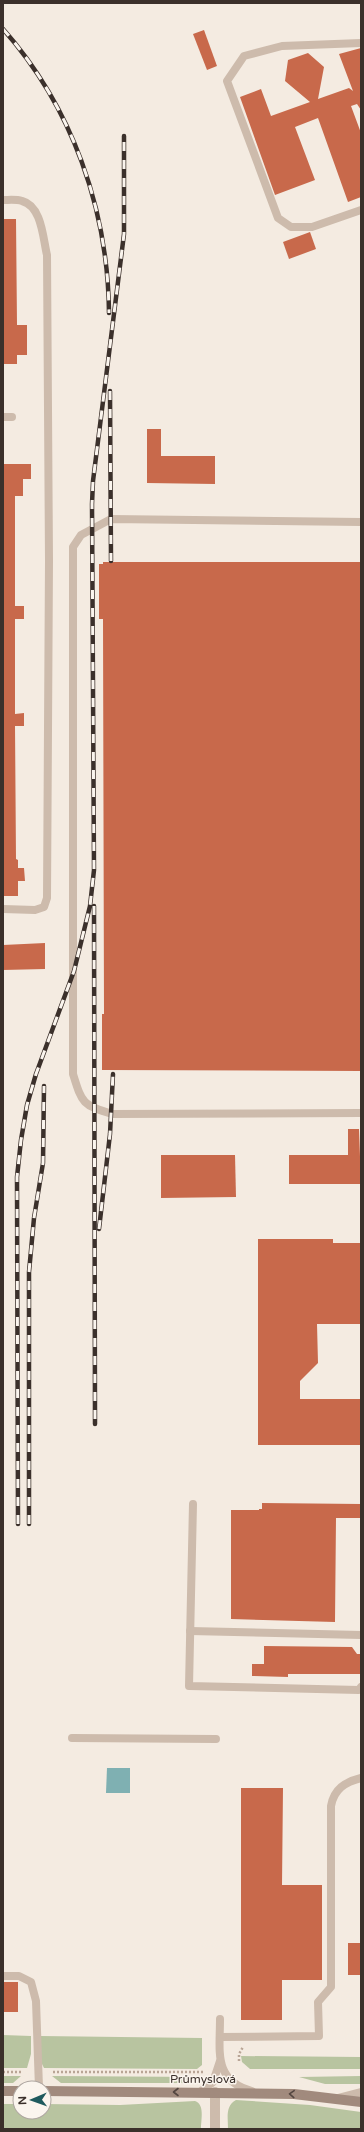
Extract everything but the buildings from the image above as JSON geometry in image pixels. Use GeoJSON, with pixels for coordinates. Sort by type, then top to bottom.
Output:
{"type":"FeatureCollection","features":[{"type":"Feature","properties":{"kind":"main road","name":"Průmyslová"},"geometry":{"type":"LineString","coordinates":[[52,2091],[294,2094],[361,2102]]}},
{"type":"Feature","properties":{"kind":"street"},"geometry":{"type":"LineString","coordinates":[[215,2092],[215,2129]]}},
{"type":"Feature","properties":{"kind":"street"},"geometry":{"type":"LineString","coordinates":[[338,2099],[361,2093]]}},
{"type":"Feature","properties":{"kind":"lane"},"geometry":{"type":"LineString","coordinates":[[361,43],[282,46],[244,56],[227,81],[278,218],[291,227],[312,227],[361,210]]}},
{"type":"Feature","properties":{"kind":"lane"},"geometry":{"type":"LineString","coordinates":[[3,200],[23,201],[31,206],[39,217],[47,255],[49,546],[47,898],[44,907],[35,910],[3,909]]}},
{"type":"Feature","properties":{"kind":"lane"},"geometry":{"type":"LineString","coordinates":[[361,522],[111,519],[81,535],[73,547],[73,1074],[81,1098],[91,1108],[112,1114],[361,1113]]}},
{"type":"Feature","properties":{"kind":"lane"},"geometry":{"type":"LineString","coordinates":[[193,1504],[189,1686],[359,1690],[361,1687]]}},
{"type":"Feature","properties":{"kind":"lane"},"geometry":{"type":"LineString","coordinates":[[190,1631],[361,1635]]}},
{"type":"Feature","properties":{"kind":"lane"},"geometry":{"type":"LineString","coordinates":[[72,1738],[216,1739]]}},
{"type":"Feature","properties":{"kind":"lane"},"geometry":{"type":"LineString","coordinates":[[220,2037],[319,2036],[318,2002],[331,1987],[331,1806],[333,1796],[338,1789],[345,1783],[361,1778]]}},
{"type":"Feature","properties":{"kind":"lane"},"geometry":{"type":"LineString","coordinates":[[3,1976],[19,1976],[31,1982],[36,2001],[39,2080]]}},
{"type":"Feature","properties":{"kind":"lane"},"geometry":{"type":"LineString","coordinates":[[200,2092],[213,2082],[220,2061],[220,2019]]}},
{"type":"Feature","properties":{"kind":"lane"},"geometry":{"type":"LineString","coordinates":[[220,2061],[228,2080],[241,2088],[262,2093]]}},
{"type":"Feature","properties":{"kind":"path"},"geometry":{"type":"LineString","coordinates":[[53,2072],[202,2073],[207,2069]]}},
{"type":"Feature","properties":{"kind":"path"},"geometry":{"type":"LineString","coordinates":[[3,2072],[23,2072]]}},
{"type":"Feature","properties":{"kind":"green space"},"geometry":{"type":"Polygon","coordinates":[[[3,2035],[31,2036],[31,2054],[27,2068],[3,2068],[3,2035]]]}},
{"type":"Feature","properties":{"kind":"green space"},"geometry":{"type":"Polygon","coordinates":[[[40,2036],[202,2038],[202,2065],[197,2069],[44,2068],[41,2062],[40,2036]]]}},
{"type":"Feature","properties":{"kind":"green space"},"geometry":{"type":"Polygon","coordinates":[[[241,2056],[361,2057],[361,2069],[250,2069],[242,2062],[241,2056]]]}},
{"type":"Feature","properties":{"kind":"green space"},"geometry":{"type":"Polygon","coordinates":[[[3,2076],[21,2076],[16,2080],[12,2080],[12,2083],[3,2083],[3,2076]]]}},
{"type":"Feature","properties":{"kind":"green space"},"geometry":{"type":"Polygon","coordinates":[[[52,2076],[202,2077],[189,2083],[61,2083],[52,2076]]]}},
{"type":"Feature","properties":{"kind":"green space"},"geometry":{"type":"Polygon","coordinates":[[[361,2076],[361,2084],[325,2084],[299,2077],[361,2076]]]}},
{"type":"Feature","properties":{"kind":"green space"},"geometry":{"type":"Polygon","coordinates":[[[236,2100],[310,2105],[361,2112],[361,2129],[228,2129],[229,2109],[232,2103],[236,2100]]]}},
{"type":"Feature","properties":{"kind":"green space"},"geometry":{"type":"Polygon","coordinates":[[[195,2101],[200,2105],[201,2109],[201,2129],[3,2129],[3,2104],[12,2104],[12,2120],[52,2120],[52,2104],[120,2105],[195,2101]]]}},
{"type":"Feature","properties":{"kind":"water"},"geometry":{"type":"Polygon","coordinates":[[[107,1768],[130,1768],[130,1793],[106,1793],[107,1768]]]}},
{"type":"Feature","properties":{"kind":"railway"},"geometry":{"type":"LineString","coordinates":[[3,29],[27,59],[49,92],[67,126],[82,161],[102,236],[107,274],[109,313]]}},
{"type":"Feature","properties":{"kind":"railway"},"geometry":{"type":"LineString","coordinates":[[18,1524],[17,1177],[27,1105],[36,1074],[74,971],[90,906],[94,870],[92,504],[93,481],[124,234],[124,136]]}},
{"type":"Feature","properties":{"kind":"railway"},"geometry":{"type":"LineString","coordinates":[[110,391],[111,561]]}},
{"type":"Feature","properties":{"kind":"railway"},"geometry":{"type":"LineString","coordinates":[[94,906],[95,1424]]}},
{"type":"Feature","properties":{"kind":"railway"},"geometry":{"type":"LineString","coordinates":[[99,1229],[110,1134],[113,1074]]}},
{"type":"Feature","properties":{"kind":"railway"},"geometry":{"type":"LineString","coordinates":[[29,1524],[29,1272],[34,1218],[43,1163],[44,1086]]}}]}
